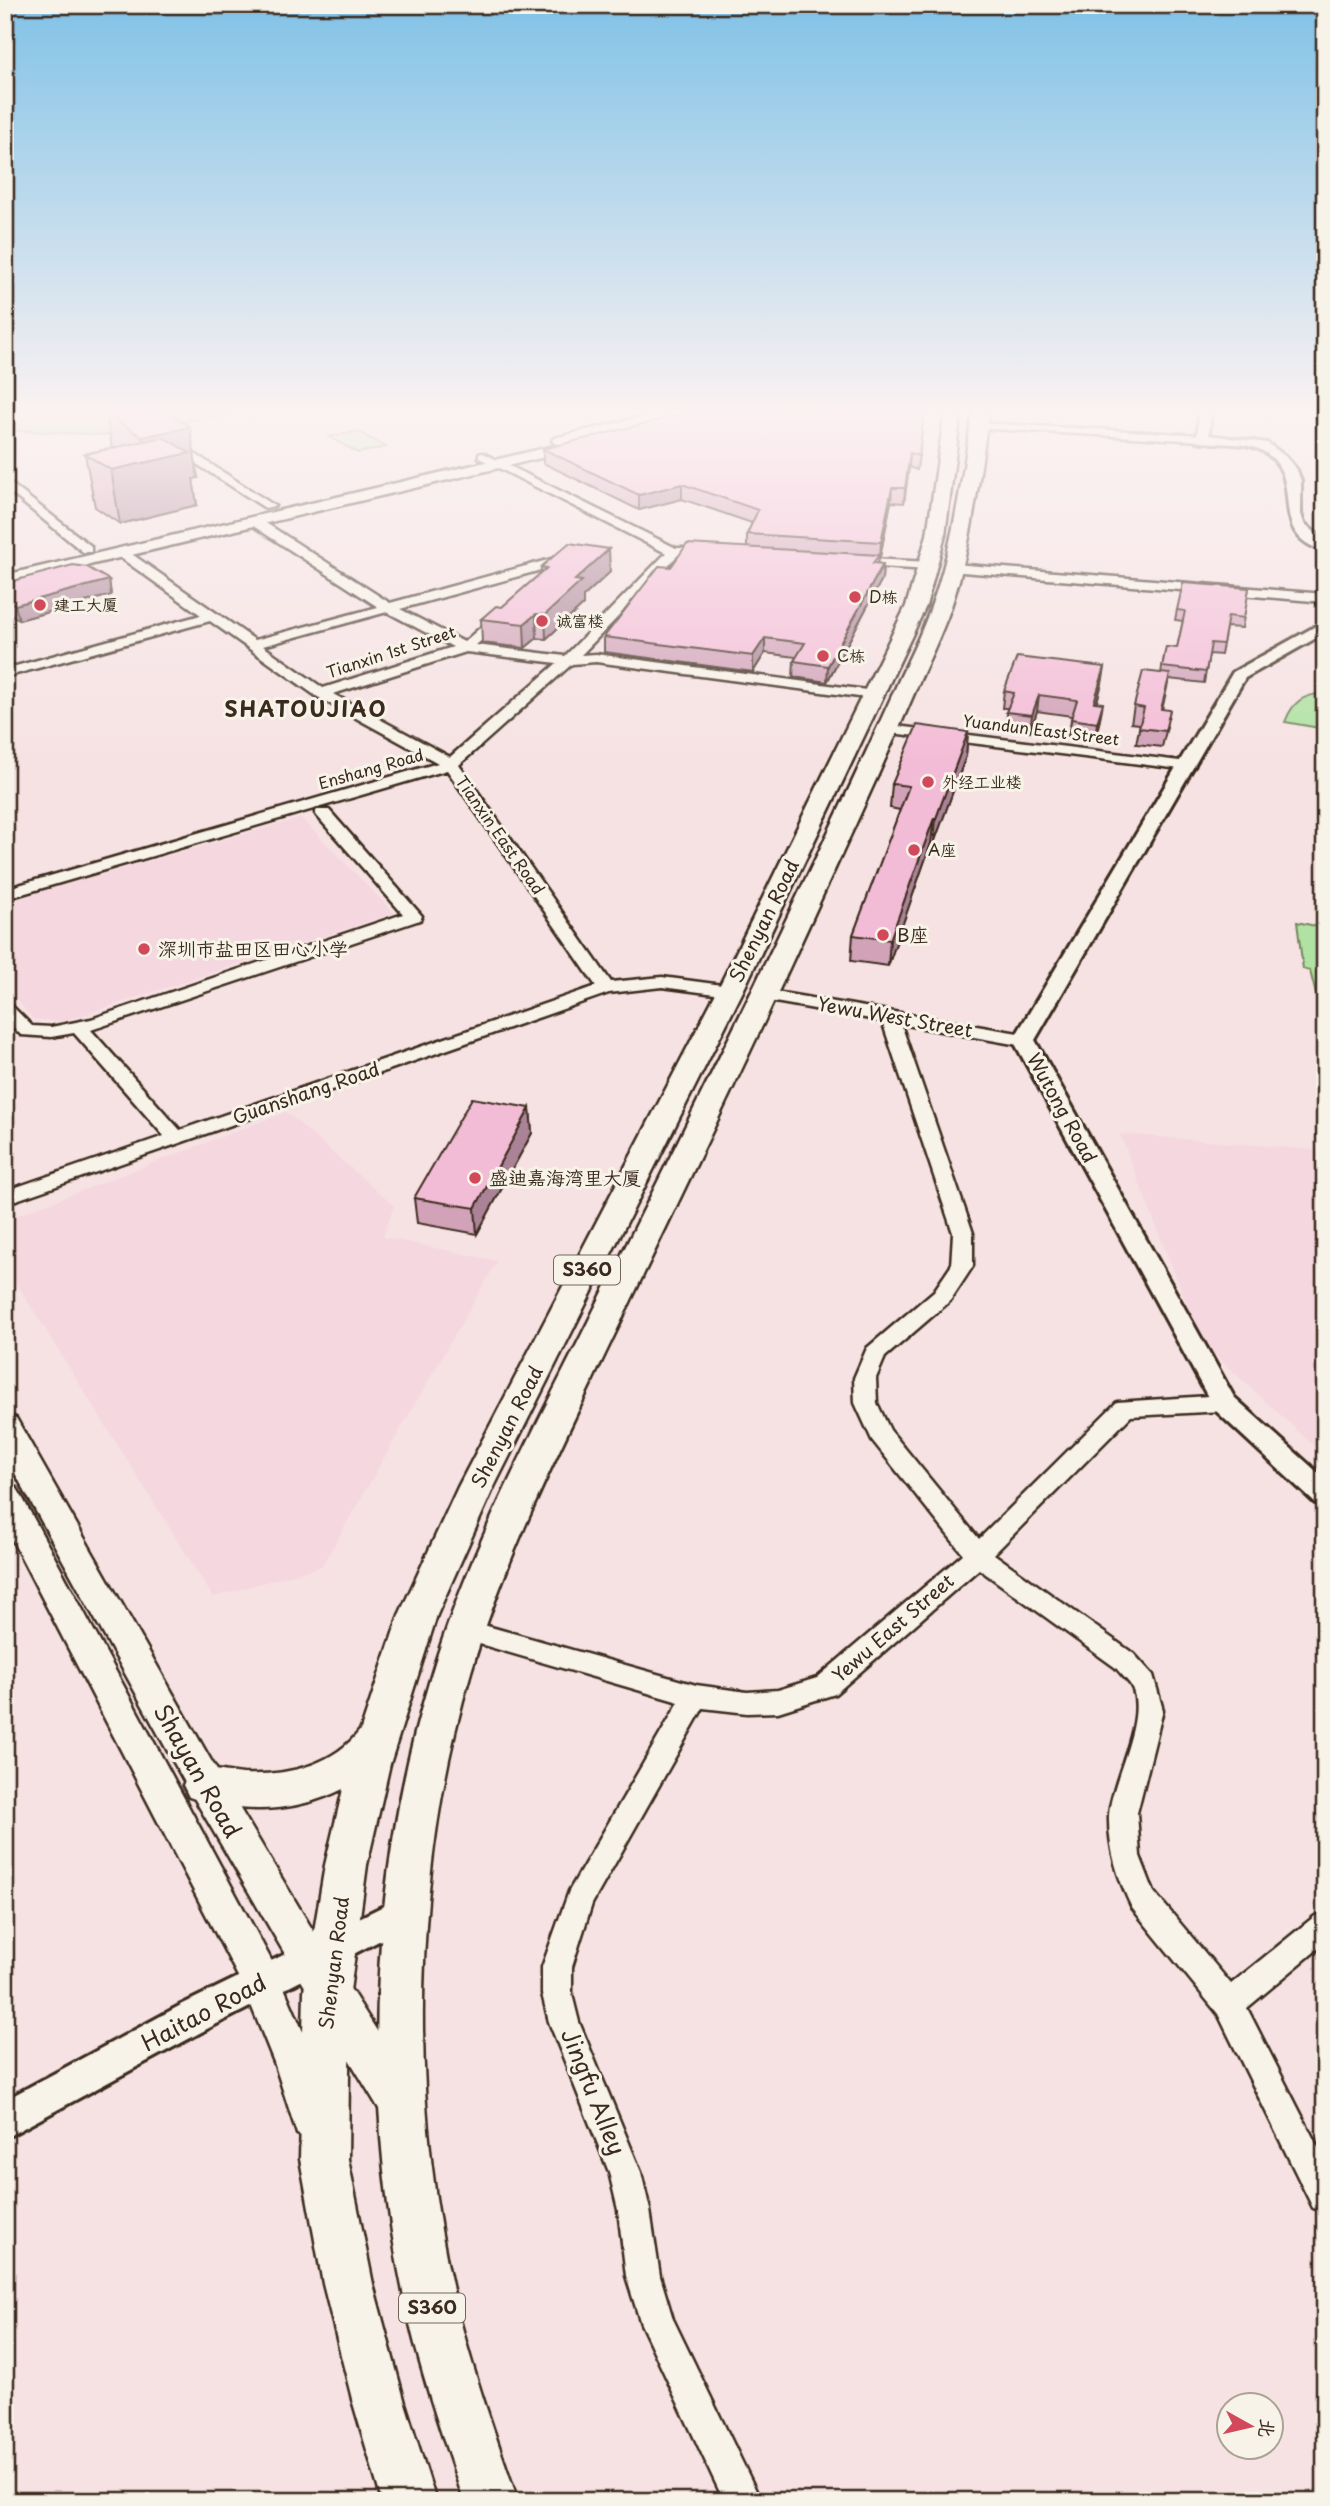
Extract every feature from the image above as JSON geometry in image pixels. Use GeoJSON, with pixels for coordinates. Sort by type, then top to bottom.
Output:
{"type":"FeatureCollection","features":[{"type":"Feature","properties":{"kind":"main road"},"geometry":{"type":"LineString","coordinates":[[5,568],[176,528]]}},
{"type":"Feature","properties":{"kind":"main road"},"geometry":{"type":"LineString","coordinates":[[5,580],[225,528]]}},
{"type":"Feature","properties":{"kind":"main road","name":"Shenyan Road"},"geometry":{"type":"LineString","coordinates":[[321,1952],[346,1865],[370,1763],[418,1615],[476,1487],[730,991],[940,610],[942,567],[950,528]]}},
{"type":"Feature","properties":{"kind":"main road","name":"Shenyan Road"},"geometry":{"type":"LineString","coordinates":[[491,2501],[449,2376],[424,2274],[402,2109],[400,2013],[406,1910],[425,1780],[444,1700],[494,1555],[527,1480],[764,995],[874,727],[874,695],[911,618],[942,567]]}},
{"type":"Feature","properties":{"kind":"main road","name":"Shayan Road"},"geometry":{"type":"LineString","coordinates":[[5,1426],[135,1665],[204,1785],[321,1952],[327,1992],[402,2109]]}},
{"type":"Feature","properties":{"kind":"main road","name":"Shayan Road"},"geometry":{"type":"LineString","coordinates":[[5,1495],[262,1982],[295,2062],[324,2159]]}},
{"type":"Feature","properties":{"kind":"main road"},"geometry":{"type":"LineString","coordinates":[[204,1785],[233,1792],[263,1793],[292,1789],[322,1779],[349,1765],[374,1744],[386,1712]]}},
{"type":"Feature","properties":{"kind":"main road","name":"Shenyan Road"},"geometry":{"type":"LineString","coordinates":[[327,1992],[324,2159],[348,2284],[379,2403],[409,2501]]}},
{"type":"Feature","properties":{"kind":"street"},"geometry":{"type":"LineString","coordinates":[[61,528],[87,549]]}},
{"type":"Feature","properties":{"kind":"street"},"geometry":{"type":"LineString","coordinates":[[265,528],[389,608],[465,649],[568,660],[596,658],[874,695]]}},
{"type":"Feature","properties":{"kind":"street"},"geometry":{"type":"LineString","coordinates":[[626,528],[674,552],[702,553]]}},
{"type":"Feature","properties":{"kind":"street"},"geometry":{"type":"LineString","coordinates":[[1299,528],[1325,547]]}},
{"type":"Feature","properties":{"kind":"street","name":"Enshang Road"},"geometry":{"type":"LineString","coordinates":[[5,894],[451,764],[568,660],[674,552]]}},
{"type":"Feature","properties":{"kind":"street","name":"Tianxin East Road"},"geometry":{"type":"LineString","coordinates":[[122,553],[321,693],[451,764],[606,988]]}},
{"type":"Feature","properties":{"kind":"street"},"geometry":{"type":"LineString","coordinates":[[253,645],[566,559],[537,584]]}},
{"type":"Feature","properties":{"kind":"street"},"geometry":{"type":"LineString","coordinates":[[841,561],[1325,598]]}},
{"type":"Feature","properties":{"kind":"street","name":"Tianxin 1st Street"},"geometry":{"type":"LineString","coordinates":[[321,693],[465,649],[509,609]]}},
{"type":"Feature","properties":{"kind":"street"},"geometry":{"type":"LineString","coordinates":[[5,673],[212,616]]}},
{"type":"Feature","properties":{"kind":"street","name":"Wutong Road"},"geometry":{"type":"LineString","coordinates":[[1325,626],[1239,675],[1188,766],[1024,1040],[1224,1403],[1325,1496]]}},
{"type":"Feature","properties":{"kind":"street","name":"Yuandun East Street"},"geometry":{"type":"LineString","coordinates":[[874,727],[1188,766]]}},
{"type":"Feature","properties":{"kind":"street"},"geometry":{"type":"LineString","coordinates":[[5,1009],[27,1031],[51,1032],[95,1024],[414,916],[323,813]]}},
{"type":"Feature","properties":{"kind":"street"},"geometry":{"type":"LineString","coordinates":[[606,988],[662,982],[730,991]]}},
{"type":"Feature","properties":{"kind":"street","name":"Guanshang Road"},"geometry":{"type":"LineString","coordinates":[[5,1198],[606,988]]}},
{"type":"Feature","properties":{"kind":"street","name":"Yewu West Street"},"geometry":{"type":"LineString","coordinates":[[764,995],[1024,1040]]}},
{"type":"Feature","properties":{"kind":"street"},"geometry":{"type":"LineString","coordinates":[[889,1015],[963,1233],[962,1266],[942,1296],[875,1353],[865,1378],[866,1403],[880,1434],[978,1555],[1125,1661],[1144,1682],[1150,1710],[1123,1813],[1126,1856],[1142,1899],[1229,2004],[1325,2196]]}},
{"type":"Feature","properties":{"kind":"street"},"geometry":{"type":"LineString","coordinates":[[78,1027],[177,1138]]}},
{"type":"Feature","properties":{"kind":"street","name":"Yewu East Street"},"geometry":{"type":"LineString","coordinates":[[466,1630],[696,1696],[728,1702],[766,1704],[799,1699],[826,1686],[978,1555],[1125,1408],[1224,1403]]}},
{"type":"Feature","properties":{"kind":"street","name":"Jingfu Alley"},"geometry":{"type":"LineString","coordinates":[[696,1696],[579,1900],[557,1967],[557,1994],[564,2022],[625,2172],[634,2210],[643,2276],[658,2323],[743,2501]]}},
{"type":"Feature","properties":{"kind":"street","name":"Haitao Road"},"geometry":{"type":"LineString","coordinates":[[5,2120],[262,1982],[406,1910]]}},
{"type":"Feature","properties":{"kind":"street"},"geometry":{"type":"LineString","coordinates":[[1229,2004],[1325,1925]]}},
{"type":"Feature","properties":{"kind":"shaded area","name":"深圳市盐田区田心小学"},"geometry":{"type":"Polygon","coordinates":[[[301,818],[394,913],[61,1022],[33,1019],[5,985],[5,902],[301,818]]]}},
{"type":"Feature","properties":{"kind":"shaded area"},"geometry":{"type":"Polygon","coordinates":[[[286,1112],[394,1206],[383,1237],[497,1261],[322,1566],[213,1597],[5,1265],[5,1220],[286,1112]]]}},
{"type":"Feature","properties":{"kind":"shaded area"},"geometry":{"type":"Polygon","coordinates":[[[1120,1134],[1325,1151],[1325,1456],[1202,1343],[1120,1134]]]}},
{"type":"Feature","properties":{"kind":"green space"},"geometry":{"type":"Polygon","coordinates":[[[1325,693],[1325,729],[1285,722],[1300,700],[1325,693]]]}},
{"type":"Feature","properties":{"kind":"green space"},"geometry":{"type":"Polygon","coordinates":[[[1297,922],[1325,928],[1325,1029],[1310,971],[1303,969],[1297,922]]]}},
{"type":"Feature","properties":{"kind":"building"},"geometry":{"type":"Polygon","coordinates":[[[750,528],[884,528],[881,542],[747,534],[750,528]]]}},
{"type":"Feature","properties":{"kind":"building"},"geometry":{"type":"Polygon","coordinates":[[[569,543],[609,549],[575,580],[582,581],[545,615],[536,614],[524,624],[481,619],[496,606],[502,607],[547,568],[541,567],[569,543]]]}},
{"type":"Feature","properties":{"kind":"building"},"geometry":{"type":"Polygon","coordinates":[[[687,544],[879,555],[873,563],[883,564],[828,666],[794,661],[805,643],[765,638],[753,656],[604,637],[659,566],[671,567],[687,544]]]}},
{"type":"Feature","properties":{"kind":"building"},"geometry":{"type":"Polygon","coordinates":[[[73,565],[87,567],[109,580],[15,605],[5,597],[5,583],[73,565]]]}},
{"type":"Feature","properties":{"kind":"building"},"geometry":{"type":"Polygon","coordinates":[[[1183,583],[1249,588],[1244,618],[1228,616],[1223,644],[1211,643],[1206,672],[1162,667],[1166,647],[1177,648],[1185,611],[1177,610],[1183,583]]]}},
{"type":"Feature","properties":{"kind":"building"},"geometry":{"type":"Polygon","coordinates":[[[1017,657],[1105,667],[1094,702],[1103,703],[1097,723],[1071,719],[1077,700],[1039,695],[1032,715],[1006,712],[1014,693],[1004,691],[1017,657]]]}},
{"type":"Feature","properties":{"kind":"building"},"geometry":{"type":"Polygon","coordinates":[[[1143,671],[1170,674],[1161,709],[1170,710],[1165,731],[1139,728],[1144,708],[1134,706],[1143,671]]]}},
{"type":"Feature","properties":{"kind":"building"},"geometry":{"type":"Polygon","coordinates":[[[917,725],[968,732],[890,940],[853,935],[909,786],[892,784],[917,725]]]}},
{"type":"Feature","properties":{"kind":"building"},"geometry":{"type":"Polygon","coordinates":[[[472,1098],[530,1108],[475,1208],[414,1198],[472,1098]]]}},
{"type":"Feature","properties":{"kind":"place","name":"D栋"},"geometry":{"type":"Point","coordinates":[855,597]}},
{"type":"Feature","properties":{"kind":"place","name":"建工大厦"},"geometry":{"type":"Point","coordinates":[40,605]}},
{"type":"Feature","properties":{"kind":"place","name":"诚富楼"},"geometry":{"type":"Point","coordinates":[542,621]}},
{"type":"Feature","properties":{"kind":"place","name":"C栋"},"geometry":{"type":"Point","coordinates":[823,656]}},
{"type":"Feature","properties":{"kind":"place","name":"外经工业楼"},"geometry":{"type":"Point","coordinates":[928,782]}},
{"type":"Feature","properties":{"kind":"place","name":"A座"},"geometry":{"type":"Point","coordinates":[914,850]}},
{"type":"Feature","properties":{"kind":"place","name":"B座"},"geometry":{"type":"Point","coordinates":[883,935]}},
{"type":"Feature","properties":{"kind":"place","name":"深圳市盐田区田心小学"},"geometry":{"type":"Point","coordinates":[144,949]}},
{"type":"Feature","properties":{"kind":"place","name":"盛迪嘉海湾里大厦"},"geometry":{"type":"Point","coordinates":[475,1178]}},
{"type":"Feature","properties":{"kind":"district","name":"SHATOUJIAO"},"geometry":{"type":"Point","coordinates":[306,710]}}]}
